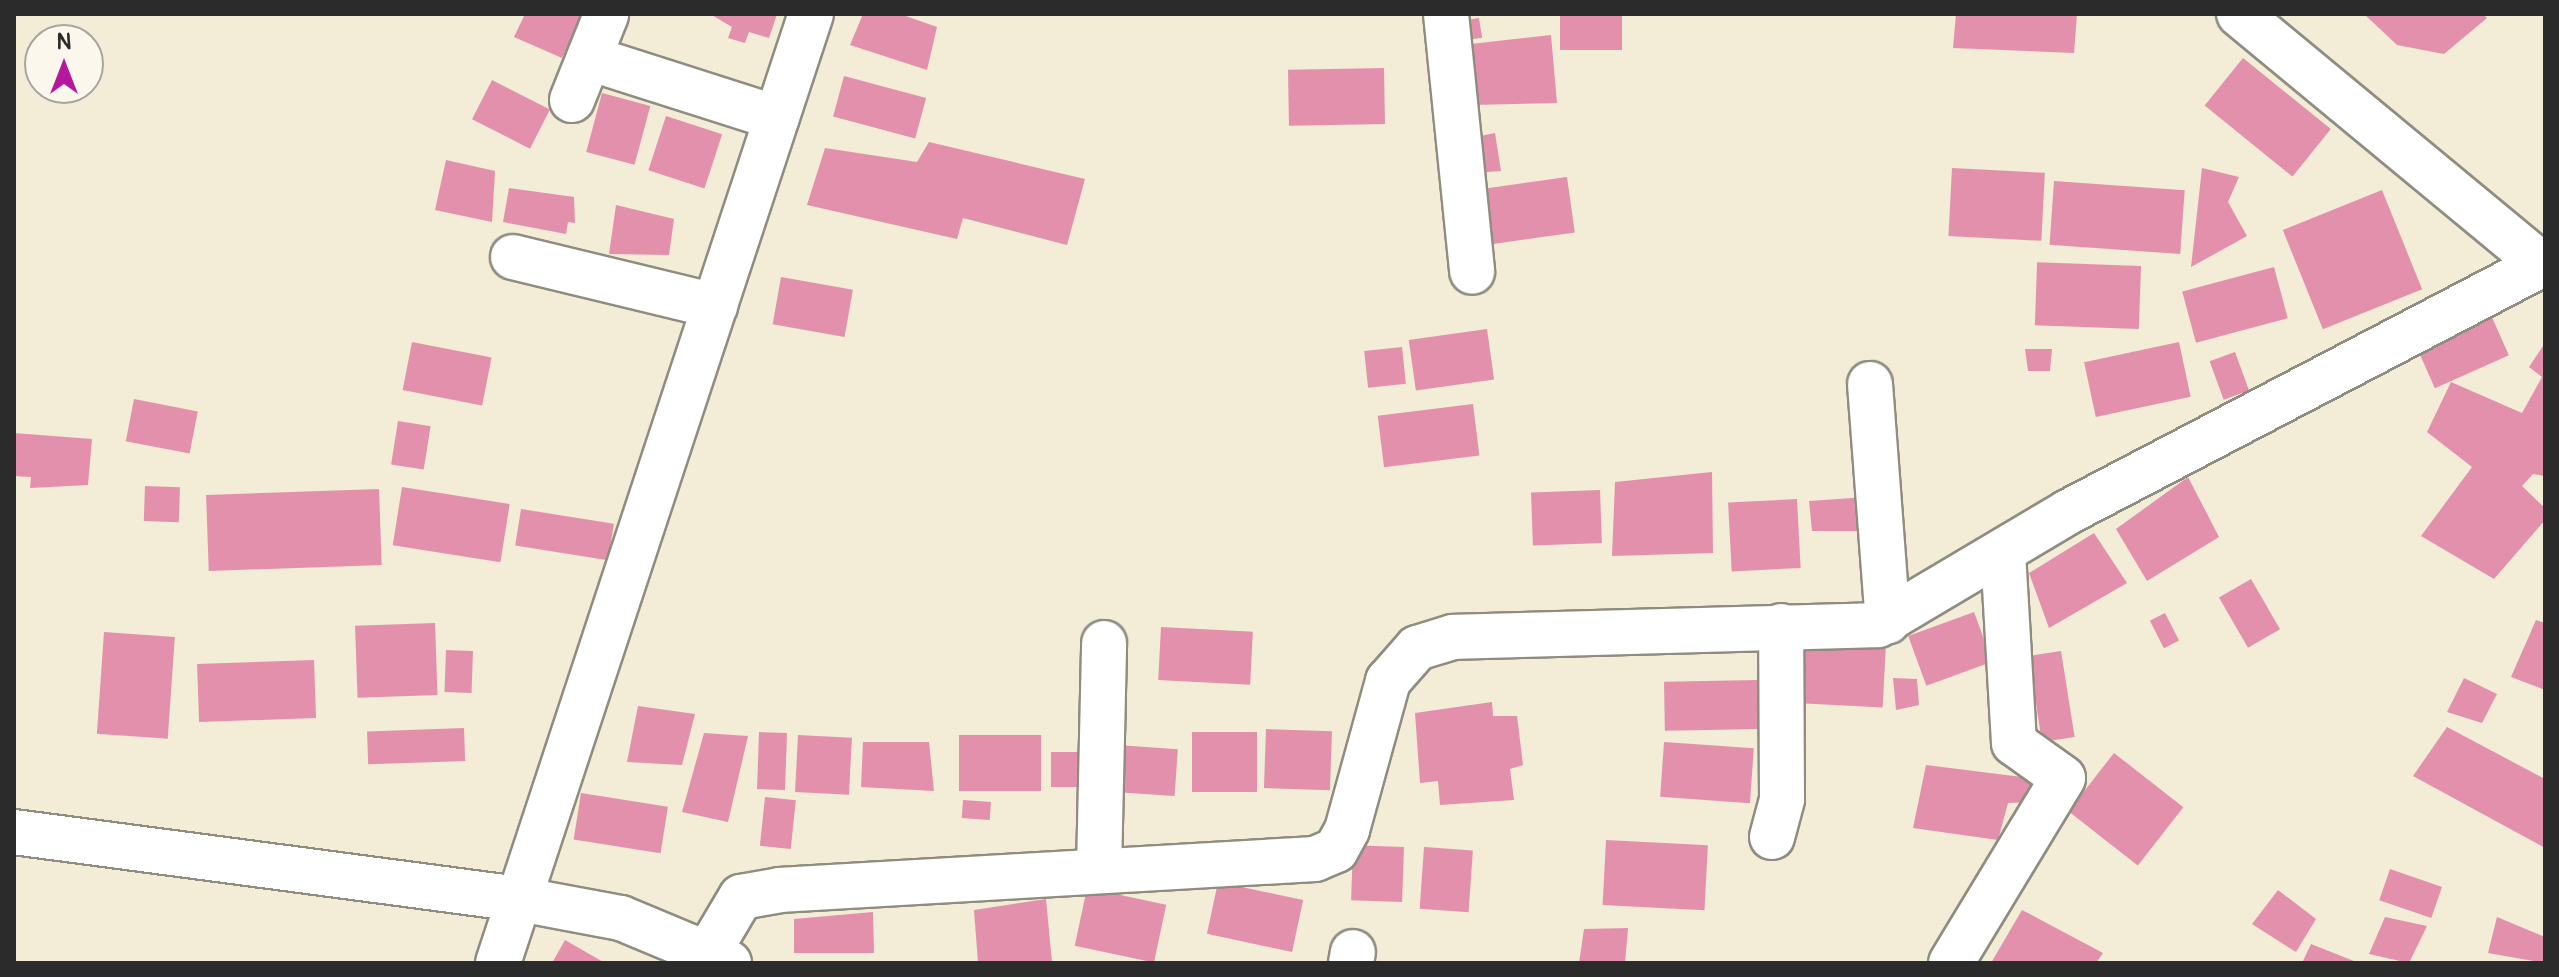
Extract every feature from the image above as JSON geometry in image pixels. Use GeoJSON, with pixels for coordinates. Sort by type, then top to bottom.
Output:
{"type":"FeatureCollection","features":[{"type":"Feature","properties":{"kind":"street"},"geometry":{"type":"LineString","coordinates":[[498,963],[811,14]]}},
{"type":"Feature","properties":{"kind":"street"},"geometry":{"type":"LineString","coordinates":[[1446,14],[1472,272]]}},
{"type":"Feature","properties":{"kind":"street"},"geometry":{"type":"LineString","coordinates":[[14,832],[519,899],[621,918],[719,957],[741,897],[1099,869],[1315,859],[1336,850],[1362,789],[1388,681],[1417,648],[1453,637],[1888,621],[2003,552],[2543,266],[2239,14]]}},
{"type":"Feature","properties":{"kind":"street"},"geometry":{"type":"LineString","coordinates":[[572,100],[606,15]]}},
{"type":"Feature","properties":{"kind":"street"},"geometry":{"type":"LineString","coordinates":[[589,58],[777,118]]}},
{"type":"Feature","properties":{"kind":"street"},"geometry":{"type":"LineString","coordinates":[[513,257],[715,306]]}},
{"type":"Feature","properties":{"kind":"street"},"geometry":{"type":"LineString","coordinates":[[1870,384],[1888,621]]}},
{"type":"Feature","properties":{"kind":"street"},"geometry":{"type":"LineString","coordinates":[[1951,963],[2063,778],[2014,743],[2003,552]]}},
{"type":"Feature","properties":{"kind":"street"},"geometry":{"type":"LineString","coordinates":[[1772,837],[1782,799],[1781,626]]}},
{"type":"Feature","properties":{"kind":"street"},"geometry":{"type":"LineString","coordinates":[[1099,869],[1104,643]]}},
{"type":"Feature","properties":{"kind":"building"},"geometry":{"type":"Polygon","coordinates":[[[525,14],[582,14],[562,58],[514,37],[525,14]]]}},
{"type":"Feature","properties":{"kind":"building"},"geometry":{"type":"Polygon","coordinates":[[[710,14],[777,14],[769,38],[749,32],[745,43],[728,38],[732,27],[710,14]]]}},
{"type":"Feature","properties":{"kind":"building"},"geometry":{"type":"Polygon","coordinates":[[[863,14],[900,14],[937,27],[927,70],[850,45],[863,14]]]}},
{"type":"Feature","properties":{"kind":"building"},"geometry":{"type":"Polygon","coordinates":[[[1560,14],[1622,14],[1622,50],[1560,50],[1560,14]]]}},
{"type":"Feature","properties":{"kind":"building"},"geometry":{"type":"Polygon","coordinates":[[[1956,14],[2077,14],[2074,53],[1953,48],[1956,14]]]}},
{"type":"Feature","properties":{"kind":"building"},"geometry":{"type":"Polygon","coordinates":[[[2364,14],[2483,14],[2487,18],[2444,54],[2397,45],[2364,14]]]}},
{"type":"Feature","properties":{"kind":"building"},"geometry":{"type":"Polygon","coordinates":[[[1479,18],[1482,38],[1461,41],[1458,21],[1479,18]]]}},
{"type":"Feature","properties":{"kind":"building"},"geometry":{"type":"Polygon","coordinates":[[[1551,35],[1557,103],[1471,105],[1462,45],[1551,35]]]}},
{"type":"Feature","properties":{"kind":"building"},"geometry":{"type":"Polygon","coordinates":[[[2243,58],[2331,129],[2292,177],[2205,105],[2243,58]]]}},
{"type":"Feature","properties":{"kind":"building"},"geometry":{"type":"Polygon","coordinates":[[[1384,68],[1385,124],[1289,126],[1288,70],[1384,68]]]}},
{"type":"Feature","properties":{"kind":"building"},"geometry":{"type":"Polygon","coordinates":[[[844,76],[926,98],[915,139],[833,117],[844,76]]]}},
{"type":"Feature","properties":{"kind":"building"},"geometry":{"type":"Polygon","coordinates":[[[492,80],[550,110],[530,149],[472,119],[492,80]]]}},
{"type":"Feature","properties":{"kind":"building"},"geometry":{"type":"Polygon","coordinates":[[[602,93],[650,106],[635,165],[586,152],[602,93]]]}},
{"type":"Feature","properties":{"kind":"building"},"geometry":{"type":"Polygon","coordinates":[[[666,116],[722,134],[704,188],[648,170],[666,116]]]}},
{"type":"Feature","properties":{"kind":"building"},"geometry":{"type":"Polygon","coordinates":[[[1495,133],[1501,171],[1474,173],[1471,138],[1495,133]]]}},
{"type":"Feature","properties":{"kind":"building"},"geometry":{"type":"Polygon","coordinates":[[[929,142],[1085,179],[1067,245],[963,218],[957,239],[807,205],[825,148],[917,162],[929,142]]]}},
{"type":"Feature","properties":{"kind":"building"},"geometry":{"type":"Polygon","coordinates":[[[446,160],[495,171],[492,222],[435,210],[446,160]]]}},
{"type":"Feature","properties":{"kind":"building"},"geometry":{"type":"Polygon","coordinates":[[[1952,168],[2045,173],[2041,241],[1948,236],[1952,168]]]}},
{"type":"Feature","properties":{"kind":"building"},"geometry":{"type":"Polygon","coordinates":[[[2202,168],[2239,177],[2228,202],[2247,236],[2191,267],[2202,168]]]}},
{"type":"Feature","properties":{"kind":"building"},"geometry":{"type":"Polygon","coordinates":[[[1567,177],[1575,232],[1492,244],[1484,189],[1567,177]]]}},
{"type":"Feature","properties":{"kind":"building"},"geometry":{"type":"Polygon","coordinates":[[[2054,181],[2185,190],[2180,254],[2050,245],[2054,181]]]}},
{"type":"Feature","properties":{"kind":"building"},"geometry":{"type":"Polygon","coordinates":[[[509,188],[574,197],[575,223],[568,222],[566,234],[503,222],[509,188]]]}},
{"type":"Feature","properties":{"kind":"building"},"geometry":{"type":"Polygon","coordinates":[[[2382,190],[2422,289],[2323,329],[2283,230],[2382,190]]]}},
{"type":"Feature","properties":{"kind":"building"},"geometry":{"type":"Polygon","coordinates":[[[616,205],[674,219],[669,255],[609,254],[616,205]]]}},
{"type":"Feature","properties":{"kind":"building"},"geometry":{"type":"Polygon","coordinates":[[[2037,262],[2141,266],[2139,329],[2035,325],[2037,262]]]}},
{"type":"Feature","properties":{"kind":"building"},"geometry":{"type":"Polygon","coordinates":[[[2274,267],[2288,318],[2196,343],[2182,292],[2274,267]]]}},
{"type":"Feature","properties":{"kind":"building"},"geometry":{"type":"Polygon","coordinates":[[[781,277],[853,290],[845,337],[773,324],[781,277]]]}},
{"type":"Feature","properties":{"kind":"building"},"geometry":{"type":"Polygon","coordinates":[[[2491,315],[2509,355],[2435,388],[2417,348],[2491,315]]]}},
{"type":"Feature","properties":{"kind":"building"},"geometry":{"type":"Polygon","coordinates":[[[1487,329],[1494,380],[1416,390],[1409,340],[1487,329]]]}},
{"type":"Feature","properties":{"kind":"building"},"geometry":{"type":"Polygon","coordinates":[[[412,342],[492,357],[482,406],[403,390],[412,342]]]}},
{"type":"Feature","properties":{"kind":"building"},"geometry":{"type":"Polygon","coordinates":[[[2179,342],[2191,397],[2096,417],[2084,362],[2179,342]]]}},
{"type":"Feature","properties":{"kind":"building"},"geometry":{"type":"Polygon","coordinates":[[[2545,343],[2545,476],[2533,474],[2522,486],[2545,508],[2545,520],[2494,579],[2421,536],[2472,467],[2427,432],[2451,382],[2522,413],[2542,377],[2529,367],[2545,343]]]}},
{"type":"Feature","properties":{"kind":"building"},"geometry":{"type":"Polygon","coordinates":[[[1402,347],[1406,384],[1368,388],[1364,351],[1402,347]]]}},
{"type":"Feature","properties":{"kind":"building"},"geometry":{"type":"Polygon","coordinates":[[[2025,349],[2052,349],[2050,371],[2028,371],[2025,349]]]}},
{"type":"Feature","properties":{"kind":"building"},"geometry":{"type":"Polygon","coordinates":[[[2235,352],[2249,391],[2224,400],[2210,361],[2235,352]]]}},
{"type":"Feature","properties":{"kind":"building"},"geometry":{"type":"Polygon","coordinates":[[[134,399],[198,411],[190,454],[126,441],[134,399]]]}},
{"type":"Feature","properties":{"kind":"building"},"geometry":{"type":"Polygon","coordinates":[[[1473,404],[1479,456],[1384,467],[1378,416],[1473,404]]]}},
{"type":"Feature","properties":{"kind":"building"},"geometry":{"type":"Polygon","coordinates":[[[398,421],[431,426],[424,470],[391,464],[398,421]]]}},
{"type":"Feature","properties":{"kind":"building"},"geometry":{"type":"Polygon","coordinates":[[[14,433],[92,439],[88,485],[30,488],[31,477],[14,476],[14,433]]]}},
{"type":"Feature","properties":{"kind":"building"},"geometry":{"type":"Polygon","coordinates":[[[1712,472],[1713,553],[1612,556],[1615,482],[1712,472]]]}},
{"type":"Feature","properties":{"kind":"building"},"geometry":{"type":"Polygon","coordinates":[[[2188,477],[2219,537],[2147,581],[2116,529],[2188,477]]]}},
{"type":"Feature","properties":{"kind":"building"},"geometry":{"type":"Polygon","coordinates":[[[145,486],[180,487],[179,522],[144,521],[145,486]]]}},
{"type":"Feature","properties":{"kind":"building"},"geometry":{"type":"Polygon","coordinates":[[[402,487],[510,504],[500,562],[393,545],[402,487]]]}},
{"type":"Feature","properties":{"kind":"building"},"geometry":{"type":"Polygon","coordinates":[[[379,489],[382,565],[209,571],[206,495],[379,489]]]}},
{"type":"Feature","properties":{"kind":"building"},"geometry":{"type":"Polygon","coordinates":[[[1600,490],[1602,543],[1533,545],[1531,492],[1600,490]]]}},
{"type":"Feature","properties":{"kind":"building"},"geometry":{"type":"Polygon","coordinates":[[[1867,497],[1874,531],[1812,531],[1809,501],[1867,497]]]}},
{"type":"Feature","properties":{"kind":"building"},"geometry":{"type":"Polygon","coordinates":[[[1797,499],[1801,568],[1732,572],[1728,503],[1797,499]]]}},
{"type":"Feature","properties":{"kind":"building"},"geometry":{"type":"Polygon","coordinates":[[[521,509],[614,524],[608,560],[515,546],[521,509]]]}},
{"type":"Feature","properties":{"kind":"building"},"geometry":{"type":"Polygon","coordinates":[[[2094,533],[2127,583],[2049,628],[2029,573],[2094,533]]]}},
{"type":"Feature","properties":{"kind":"building"},"geometry":{"type":"Polygon","coordinates":[[[2251,579],[2280,629],[2248,648],[2219,598],[2251,579]]]}},
{"type":"Feature","properties":{"kind":"building"},"geometry":{"type":"Polygon","coordinates":[[[1974,612],[1992,662],[1926,686],[1908,636],[1974,612]]]}},
{"type":"Feature","properties":{"kind":"building"},"geometry":{"type":"Polygon","coordinates":[[[2165,613],[2179,641],[2164,648],[2150,621],[2165,613]]]}},
{"type":"Feature","properties":{"kind":"building"},"geometry":{"type":"Polygon","coordinates":[[[2536,620],[2545,623],[2545,690],[2511,677],[2536,620]]]}},
{"type":"Feature","properties":{"kind":"building"},"geometry":{"type":"Polygon","coordinates":[[[435,623],[438,695],[358,698],[355,626],[435,623]]]}},
{"type":"Feature","properties":{"kind":"building"},"geometry":{"type":"Polygon","coordinates":[[[1161,627],[1253,632],[1250,685],[1158,680],[1161,627]]]}},
{"type":"Feature","properties":{"kind":"building"},"geometry":{"type":"Polygon","coordinates":[[[104,632],[175,637],[168,739],[97,734],[104,632]]]}},
{"type":"Feature","properties":{"kind":"building"},"geometry":{"type":"Polygon","coordinates":[[[1799,641],[1886,646],[1883,707],[1796,703],[1799,641]]]}},
{"type":"Feature","properties":{"kind":"building"},"geometry":{"type":"Polygon","coordinates":[[[446,650],[473,651],[472,693],[445,692],[446,650]]]}},
{"type":"Feature","properties":{"kind":"building"},"geometry":{"type":"Polygon","coordinates":[[[2061,651],[2075,737],[2042,742],[2028,656],[2061,651]]]}},
{"type":"Feature","properties":{"kind":"building"},"geometry":{"type":"Polygon","coordinates":[[[314,660],[316,718],[199,722],[197,664],[314,660]]]}},
{"type":"Feature","properties":{"kind":"building"},"geometry":{"type":"Polygon","coordinates":[[[1893,678],[1917,679],[1919,705],[1896,710],[1893,678]]]}},
{"type":"Feature","properties":{"kind":"building"},"geometry":{"type":"Polygon","coordinates":[[[2464,678],[2497,694],[2482,723],[2447,712],[2464,678]]]}},
{"type":"Feature","properties":{"kind":"building"},"geometry":{"type":"Polygon","coordinates":[[[1758,680],[1759,729],[1665,731],[1664,682],[1758,680]]]}},
{"type":"Feature","properties":{"kind":"building"},"geometry":{"type":"Polygon","coordinates":[[[1492,702],[1493,716],[1517,716],[1523,765],[1510,769],[1514,800],[1440,805],[1438,781],[1420,783],[1415,713],[1492,702]]]}},
{"type":"Feature","properties":{"kind":"building"},"geometry":{"type":"Polygon","coordinates":[[[638,706],[695,714],[682,765],[627,762],[638,706]]]}},
{"type":"Feature","properties":{"kind":"building"},"geometry":{"type":"Polygon","coordinates":[[[2447,727],[2545,779],[2545,848],[2413,776],[2447,727]]]}},
{"type":"Feature","properties":{"kind":"building"},"geometry":{"type":"Polygon","coordinates":[[[464,728],[465,761],[368,764],[367,731],[464,728]]]}},
{"type":"Feature","properties":{"kind":"building"},"geometry":{"type":"Polygon","coordinates":[[[1266,729],[1332,731],[1330,790],[1264,788],[1266,729]]]}},
{"type":"Feature","properties":{"kind":"building"},"geometry":{"type":"Polygon","coordinates":[[[759,732],[787,733],[785,790],[757,789],[759,732]]]}},
{"type":"Feature","properties":{"kind":"building"},"geometry":{"type":"Polygon","coordinates":[[[1192,732],[1257,732],[1257,792],[1192,792],[1192,732]]]}},
{"type":"Feature","properties":{"kind":"building"},"geometry":{"type":"Polygon","coordinates":[[[704,733],[748,736],[728,822],[682,812],[704,733]]]}},
{"type":"Feature","properties":{"kind":"building"},"geometry":{"type":"Polygon","coordinates":[[[798,735],[852,738],[849,795],[795,792],[798,735]]]}},
{"type":"Feature","properties":{"kind":"building"},"geometry":{"type":"Polygon","coordinates":[[[959,735],[1041,735],[1041,791],[959,791],[959,735]]]}},
{"type":"Feature","properties":{"kind":"building"},"geometry":{"type":"Polygon","coordinates":[[[863,742],[929,742],[934,791],[861,787],[863,742]]]}},
{"type":"Feature","properties":{"kind":"building"},"geometry":{"type":"Polygon","coordinates":[[[1664,742],[1754,748],[1750,803],[1660,797],[1664,742]]]}},
{"type":"Feature","properties":{"kind":"building"},"geometry":{"type":"Polygon","coordinates":[[[1118,745],[1178,749],[1175,796],[1115,792],[1118,745]]]}},
{"type":"Feature","properties":{"kind":"building"},"geometry":{"type":"Polygon","coordinates":[[[1051,752],[1083,752],[1083,787],[1051,787],[1051,752]]]}},
{"type":"Feature","properties":{"kind":"building"},"geometry":{"type":"Polygon","coordinates":[[[2114,753],[2183,807],[2138,865],[2068,811],[2114,753]]]}},
{"type":"Feature","properties":{"kind":"building"},"geometry":{"type":"Polygon","coordinates":[[[1926,765],[2037,779],[2037,802],[2008,803],[1998,840],[1913,828],[1926,765]]]}},
{"type":"Feature","properties":{"kind":"building"},"geometry":{"type":"Polygon","coordinates":[[[581,793],[668,807],[661,853],[574,839],[581,793]]]}},
{"type":"Feature","properties":{"kind":"building"},"geometry":{"type":"Polygon","coordinates":[[[765,797],[796,800],[791,849],[760,846],[765,797]]]}},
{"type":"Feature","properties":{"kind":"building"},"geometry":{"type":"Polygon","coordinates":[[[963,800],[991,802],[990,820],[962,818],[963,800]]]}},
{"type":"Feature","properties":{"kind":"building"},"geometry":{"type":"Polygon","coordinates":[[[1606,840],[1708,845],[1704,910],[1603,905],[1606,840]]]}},
{"type":"Feature","properties":{"kind":"building"},"geometry":{"type":"Polygon","coordinates":[[[1353,845],[1404,847],[1402,902],[1351,900],[1353,845]]]}},
{"type":"Feature","properties":{"kind":"building"},"geometry":{"type":"Polygon","coordinates":[[[1424,847],[1473,850],[1469,912],[1420,909],[1424,847]]]}},
{"type":"Feature","properties":{"kind":"building"},"geometry":{"type":"Polygon","coordinates":[[[2390,869],[2442,887],[2431,918],[2379,900],[2390,869]]]}},
{"type":"Feature","properties":{"kind":"building"},"geometry":{"type":"Polygon","coordinates":[[[1218,882],[1303,900],[1292,952],[1207,934],[1218,882]]]}},
{"type":"Feature","properties":{"kind":"building"},"geometry":{"type":"Polygon","coordinates":[[[1087,888],[1166,905],[1154,963],[1075,946],[1087,888]]]}},
{"type":"Feature","properties":{"kind":"building"},"geometry":{"type":"Polygon","coordinates":[[[2278,890],[2316,919],[2296,952],[2252,924],[2278,890]]]}},
{"type":"Feature","properties":{"kind":"building"},"geometry":{"type":"Polygon","coordinates":[[[1046,899],[1052,962],[978,963],[974,910],[1046,899]]]}},
{"type":"Feature","properties":{"kind":"building"},"geometry":{"type":"Polygon","coordinates":[[[2022,910],[2103,953],[2096,963],[1991,963],[2022,910]]]}},
{"type":"Feature","properties":{"kind":"building"},"geometry":{"type":"Polygon","coordinates":[[[873,912],[874,953],[794,953],[794,919],[873,912]]]}},
{"type":"Feature","properties":{"kind":"building"},"geometry":{"type":"Polygon","coordinates":[[[2385,917],[2427,926],[2409,963],[2369,954],[2385,917]]]}},
{"type":"Feature","properties":{"kind":"building"},"geometry":{"type":"Polygon","coordinates":[[[2497,917],[2545,937],[2545,963],[2488,953],[2497,917]]]}},
{"type":"Feature","properties":{"kind":"building"},"geometry":{"type":"Polygon","coordinates":[[[1628,928],[1625,963],[1579,963],[1584,929],[1628,928]]]}},
{"type":"Feature","properties":{"kind":"building"},"geometry":{"type":"Polygon","coordinates":[[[565,940],[605,963],[552,963],[565,940]]]}},
{"type":"Feature","properties":{"kind":"building"},"geometry":{"type":"Polygon","coordinates":[[[2311,944],[2359,963],[2302,963],[2311,944]]]}}]}
